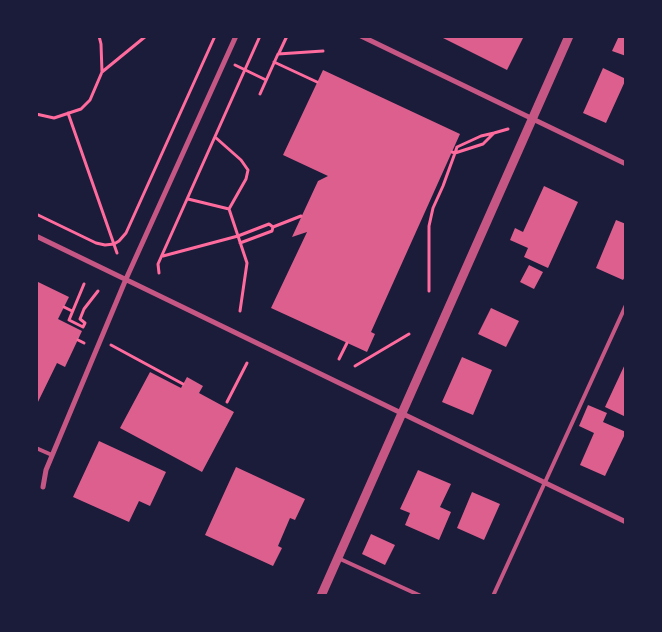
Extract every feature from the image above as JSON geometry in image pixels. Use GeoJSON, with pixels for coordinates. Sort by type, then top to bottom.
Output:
{"type":"FeatureCollection","features":[{"type":"Feature","properties":{"kind":"street"},"geometry":{"type":"LineString","coordinates":[[43,487],[46,470],[126,279],[236,36]]}},
{"type":"Feature","properties":{"kind":"street"},"geometry":{"type":"LineString","coordinates":[[361,36],[626,164]]}},
{"type":"Feature","properties":{"kind":"street"},"geometry":{"type":"LineString","coordinates":[[321,596],[570,36]]}},
{"type":"Feature","properties":{"kind":"street"},"geometry":{"type":"LineString","coordinates":[[36,236],[626,522]]}},
{"type":"Feature","properties":{"kind":"lane"},"geometry":{"type":"LineString","coordinates":[[493,596],[626,305]]}},
{"type":"Feature","properties":{"kind":"lane"},"geometry":{"type":"LineString","coordinates":[[36,448],[52,455]]}},
{"type":"Feature","properties":{"kind":"lane"},"geometry":{"type":"LineString","coordinates":[[338,558],[420,596]]}},
{"type":"Feature","properties":{"kind":"path"},"geometry":{"type":"LineString","coordinates":[[36,114],[54,118],[81,109],[90,100],[102,72],[99,36]]}},
{"type":"Feature","properties":{"kind":"path"},"geometry":{"type":"LineString","coordinates":[[36,214],[96,243],[114,244],[119,240],[126,233],[215,36]]}},
{"type":"Feature","properties":{"kind":"path"},"geometry":{"type":"LineString","coordinates":[[159,273],[158,264],[260,36]]}},
{"type":"Feature","properties":{"kind":"path"},"geometry":{"type":"LineString","coordinates":[[260,94],[287,36]]}},
{"type":"Feature","properties":{"kind":"path"},"geometry":{"type":"LineString","coordinates":[[102,72],[143,37]]}},
{"type":"Feature","properties":{"kind":"path"},"geometry":{"type":"LineString","coordinates":[[278,54],[323,51]]}},
{"type":"Feature","properties":{"kind":"path"},"geometry":{"type":"LineString","coordinates":[[274,62],[317,82]]}},
{"type":"Feature","properties":{"kind":"path"},"geometry":{"type":"LineString","coordinates":[[245,70],[266,80]]}},
{"type":"Feature","properties":{"kind":"path"},"geometry":{"type":"LineString","coordinates":[[68,113],[117,253]]}},
{"type":"Feature","properties":{"kind":"path"},"geometry":{"type":"LineString","coordinates":[[429,291],[429,226],[433,208],[443,186],[453,153],[458,147],[481,136],[508,129]]}},
{"type":"Feature","properties":{"kind":"path"},"geometry":{"type":"LineString","coordinates":[[453,153],[483,144],[494,133]]}},
{"type":"Feature","properties":{"kind":"path"},"geometry":{"type":"LineString","coordinates":[[215,137],[241,160],[248,170],[246,179],[229,209],[247,263],[240,311]]}},
{"type":"Feature","properties":{"kind":"path"},"geometry":{"type":"LineString","coordinates":[[188,199],[229,209]]}},
{"type":"Feature","properties":{"kind":"path"},"geometry":{"type":"LineString","coordinates":[[162,256],[238,236],[269,224],[273,226],[301,216]]}},
{"type":"Feature","properties":{"kind":"path"},"geometry":{"type":"LineString","coordinates":[[240,243],[272,231],[273,226]]}},
{"type":"Feature","properties":{"kind":"path"},"geometry":{"type":"LineString","coordinates":[[84,284],[69,320],[84,327],[85,323],[80,319],[84,308],[98,291]]}},
{"type":"Feature","properties":{"kind":"path"},"geometry":{"type":"LineString","coordinates":[[64,307],[72,311]]}},
{"type":"Feature","properties":{"kind":"path"},"geometry":{"type":"LineString","coordinates":[[355,366],[409,334]]}},
{"type":"Feature","properties":{"kind":"path"},"geometry":{"type":"LineString","coordinates":[[101,339],[183,384]]}},
{"type":"Feature","properties":{"kind":"path"},"geometry":{"type":"LineString","coordinates":[[78,340],[84,343]]}},
{"type":"Feature","properties":{"kind":"path"},"geometry":{"type":"LineString","coordinates":[[339,359],[346,343]]}},
{"type":"Feature","properties":{"kind":"path"},"geometry":{"type":"LineString","coordinates":[[227,402],[246,363]]}},
{"type":"Feature","properties":{"kind":"building"},"geometry":{"type":"Polygon","coordinates":[[[439,36],[524,36],[507,70],[439,36]]]}},
{"type":"Feature","properties":{"kind":"building"},"geometry":{"type":"Polygon","coordinates":[[[619,36],[626,36],[626,56],[612,51],[619,36]]]}},
{"type":"Feature","properties":{"kind":"building"},"geometry":{"type":"Polygon","coordinates":[[[603,68],[626,79],[606,123],[583,113],[603,68]]]}},
{"type":"Feature","properties":{"kind":"building"},"geometry":{"type":"Polygon","coordinates":[[[323,70],[460,134],[371,332],[375,334],[367,352],[271,308],[307,232],[292,237],[318,181],[328,176],[283,155],[323,70]]]}},
{"type":"Feature","properties":{"kind":"building"},"geometry":{"type":"Polygon","coordinates":[[[544,186],[578,202],[548,268],[524,257],[528,248],[510,240],[515,228],[523,232],[544,186]]]}},
{"type":"Feature","properties":{"kind":"building"},"geometry":{"type":"Polygon","coordinates":[[[616,220],[626,224],[626,275],[623,280],[596,268],[616,220]]]}},
{"type":"Feature","properties":{"kind":"building"},"geometry":{"type":"Polygon","coordinates":[[[529,265],[543,272],[534,289],[520,282],[529,265]]]}},
{"type":"Feature","properties":{"kind":"building"},"geometry":{"type":"Polygon","coordinates":[[[36,281],[69,297],[58,319],[82,331],[65,367],[57,363],[36,406],[36,281]]]}},
{"type":"Feature","properties":{"kind":"building"},"geometry":{"type":"Polygon","coordinates":[[[491,308],[519,321],[506,347],[478,334],[491,308]]]}},
{"type":"Feature","properties":{"kind":"building"},"geometry":{"type":"Polygon","coordinates":[[[462,357],[492,370],[473,415],[442,402],[462,357]]]}},
{"type":"Feature","properties":{"kind":"building"},"geometry":{"type":"Polygon","coordinates":[[[626,362],[626,417],[605,407],[626,362]]]}},
{"type":"Feature","properties":{"kind":"building"},"geometry":{"type":"Polygon","coordinates":[[[150,372],[181,388],[187,377],[203,386],[199,393],[234,412],[202,472],[120,428],[150,372]]]}},
{"type":"Feature","properties":{"kind":"building"},"geometry":{"type":"Polygon","coordinates":[[[588,405],[607,413],[603,422],[626,432],[605,476],[580,465],[594,433],[579,426],[588,405]]]}},
{"type":"Feature","properties":{"kind":"building"},"geometry":{"type":"Polygon","coordinates":[[[99,441],[166,472],[150,506],[139,501],[129,522],[73,497],[99,441]]]}},
{"type":"Feature","properties":{"kind":"building"},"geometry":{"type":"Polygon","coordinates":[[[236,467],[305,499],[295,520],[290,518],[278,546],[282,548],[273,566],[205,535],[236,467]]]}},
{"type":"Feature","properties":{"kind":"building"},"geometry":{"type":"Polygon","coordinates":[[[418,470],[451,484],[440,507],[451,512],[439,540],[405,525],[410,513],[400,509],[418,470]]]}},
{"type":"Feature","properties":{"kind":"building"},"geometry":{"type":"Polygon","coordinates":[[[472,492],[500,504],[484,540],[457,528],[472,492]]]}},
{"type":"Feature","properties":{"kind":"building"},"geometry":{"type":"Polygon","coordinates":[[[371,534],[395,545],[385,565],[362,554],[371,534]]]}}]}
